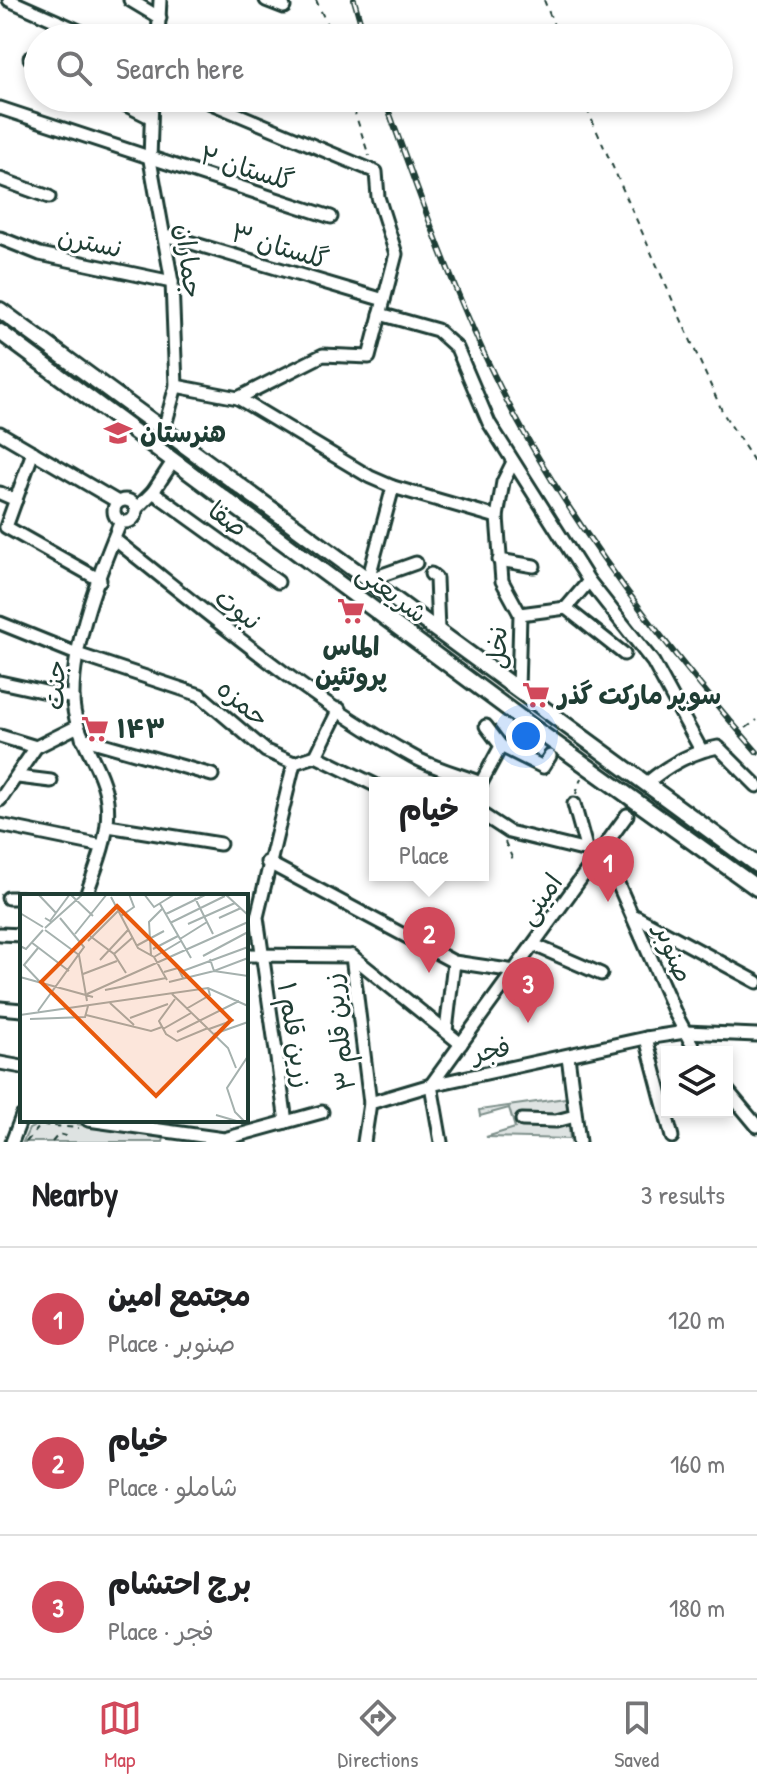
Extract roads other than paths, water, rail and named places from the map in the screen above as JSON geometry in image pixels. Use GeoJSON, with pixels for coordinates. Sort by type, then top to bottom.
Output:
{"type":"FeatureCollection","features":[{"type":"Feature","properties":{"kind":"main road","name":"شریعتی"},"geometry":{"type":"LineString","coordinates":[[0,310],[757,865]]}},
{"type":"Feature","properties":{"kind":"main road","name":"شریعتی"},"geometry":{"type":"LineString","coordinates":[[0,332],[586,766],[757,888]]}},
{"type":"Feature","properties":{"kind":"main road"},"geometry":{"type":"LineString","coordinates":[[600,774],[612,766],[611,756]]}},
{"type":"Feature","properties":{"kind":"main road"},"geometry":{"type":"LineString","coordinates":[[637,801],[636,789],[647,783]]}},
{"type":"Feature","properties":{"kind":"street"},"geometry":{"type":"LineString","coordinates":[[9,0],[63,24]]}},
{"type":"Feature","properties":{"kind":"street"},"geometry":{"type":"LineString","coordinates":[[130,0],[160,18]]}},
{"type":"Feature","properties":{"kind":"street"},"geometry":{"type":"LineString","coordinates":[[159,24],[160,0]]}},
{"type":"Feature","properties":{"kind":"street"},"geometry":{"type":"LineString","coordinates":[[266,0],[284,7]]}},
{"type":"Feature","properties":{"kind":"street","name":"گلستان ۲"},"geometry":{"type":"LineString","coordinates":[[0,108],[150,160],[331,217]]}},
{"type":"Feature","properties":{"kind":"street"},"geometry":{"type":"LineString","coordinates":[[140,112],[150,117]]}},
{"type":"Feature","properties":{"kind":"street","name":"جماران"},"geometry":{"type":"LineString","coordinates":[[151,112],[150,160],[172,282],[176,386],[164,429]]}},
{"type":"Feature","properties":{"kind":"street"},"geometry":{"type":"LineString","coordinates":[[232,112],[376,172],[378,197],[396,254],[369,357],[323,355],[238,398]]}},
{"type":"Feature","properties":{"kind":"street"},"geometry":{"type":"LineString","coordinates":[[0,179],[49,197]]}},
{"type":"Feature","properties":{"kind":"street","name":"گلستان ۳"},"geometry":{"type":"LineString","coordinates":[[165,235],[384,300]]}},
{"type":"Feature","properties":{"kind":"street","name":"نسترن"},"geometry":{"type":"LineString","coordinates":[[0,238],[40,254],[172,282]]}},
{"type":"Feature","properties":{"kind":"street"},"geometry":{"type":"LineString","coordinates":[[380,314],[437,330],[457,348],[489,423],[589,581],[653,662],[701,750]]}},
{"type":"Feature","properties":{"kind":"street"},"geometry":{"type":"LineString","coordinates":[[176,386],[238,398],[294,433],[393,487],[497,517]]}},
{"type":"Feature","properties":{"kind":"street"},"geometry":{"type":"LineString","coordinates":[[0,433],[118,502],[127,500],[136,509]]}},
{"type":"Feature","properties":{"kind":"street"},"geometry":{"type":"LineString","coordinates":[[33,452],[6,527],[100,580]]}},
{"type":"Feature","properties":{"kind":"street"},"geometry":{"type":"LineString","coordinates":[[118,502],[114,513],[121,521],[133,518],[136,509],[153,492],[174,460]]}},
{"type":"Feature","properties":{"kind":"street","name":"نخل"},"geometry":{"type":"LineString","coordinates":[[513,462],[503,482],[497,517],[502,581],[520,614],[518,690]]}},
{"type":"Feature","properties":{"kind":"street"},"geometry":{"type":"LineString","coordinates":[[368,580],[393,487]]}},
{"type":"Feature","properties":{"kind":"street","name":"صفا"},"geometry":{"type":"LineString","coordinates":[[153,492],[278,582]]}},
{"type":"Feature","properties":{"kind":"street"},"geometry":{"type":"LineString","coordinates":[[0,493],[16,500]]}},
{"type":"Feature","properties":{"kind":"street","name":"جنت"},"geometry":{"type":"LineString","coordinates":[[87,894],[108,826],[107,798],[76,727],[73,698],[77,654],[121,521]]}},
{"type":"Feature","properties":{"kind":"street","name":"نبوت"},"geometry":{"type":"LineString","coordinates":[[114,539],[240,639],[339,709],[414,757],[466,777]]}},
{"type":"Feature","properties":{"kind":"street"},"geometry":{"type":"LineString","coordinates":[[499,560],[534,566]]}},
{"type":"Feature","properties":{"kind":"street"},"geometry":{"type":"LineString","coordinates":[[368,580],[416,563]]}},
{"type":"Feature","properties":{"kind":"street"},"geometry":{"type":"LineString","coordinates":[[431,574],[436,578],[438,631]]}},
{"type":"Feature","properties":{"kind":"street"},"geometry":{"type":"LineString","coordinates":[[520,614],[566,608],[589,581]]}},
{"type":"Feature","properties":{"kind":"street"},"geometry":{"type":"LineString","coordinates":[[566,608],[624,654]]}},
{"type":"Feature","properties":{"kind":"street","name":"حمزه"},"geometry":{"type":"LineString","coordinates":[[0,623],[77,654],[200,695],[266,751],[294,763]]}},
{"type":"Feature","properties":{"kind":"street"},"geometry":{"type":"LineString","coordinates":[[0,682],[73,698]]}},
{"type":"Feature","properties":{"kind":"street"},"geometry":{"type":"LineString","coordinates":[[316,756],[339,709]]}},
{"type":"Feature","properties":{"kind":"street"},"geometry":{"type":"LineString","coordinates":[[486,726],[501,746],[543,767],[550,756]]}},
{"type":"Feature","properties":{"kind":"street"},"geometry":{"type":"LineString","coordinates":[[0,800],[36,747],[76,727]]}},
{"type":"Feature","properties":{"kind":"street"},"geometry":{"type":"LineString","coordinates":[[0,736],[36,747]]}},
{"type":"Feature","properties":{"kind":"street"},"geometry":{"type":"LineString","coordinates":[[82,738],[212,775]]}},
{"type":"Feature","properties":{"kind":"street"},"geometry":{"type":"LineString","coordinates":[[484,777],[501,746]]}},
{"type":"Feature","properties":{"kind":"street"},"geometry":{"type":"LineString","coordinates":[[647,783],[659,772],[701,750],[718,747],[757,786]]}},
{"type":"Feature","properties":{"kind":"street"},"geometry":{"type":"LineString","coordinates":[[294,763],[316,756],[369,782]]}},
{"type":"Feature","properties":{"kind":"street","name":"زرین قلم ۱"},"geometry":{"type":"LineString","coordinates":[[286,1122],[261,955],[252,916],[294,763]]}},
{"type":"Feature","properties":{"kind":"street"},"geometry":{"type":"LineString","coordinates":[[18,777],[51,781]]}},
{"type":"Feature","properties":{"kind":"street","name":"صنوبر"},"geometry":{"type":"LineString","coordinates":[[574,804],[592,855],[612,870],[693,1046]]}},
{"type":"Feature","properties":{"kind":"street","name":"امینی"},"geometry":{"type":"LineString","coordinates":[[431,1085],[534,945],[592,855],[627,815]]}},
{"type":"Feature","properties":{"kind":"street"},"geometry":{"type":"LineString","coordinates":[[489,818],[509,832],[592,855]]}},
{"type":"Feature","properties":{"kind":"street"},"geometry":{"type":"LineString","coordinates":[[0,825],[102,846]]}},
{"type":"Feature","properties":{"kind":"street"},"geometry":{"type":"LineString","coordinates":[[108,826],[220,844]]}},
{"type":"Feature","properties":{"kind":"street"},"geometry":{"type":"LineString","coordinates":[[267,862],[454,962],[515,971]]}},
{"type":"Feature","properties":{"kind":"street"},"geometry":{"type":"LineString","coordinates":[[8,898],[20,898]]}},
{"type":"Feature","properties":{"kind":"street"},"geometry":{"type":"LineString","coordinates":[[635,916],[757,982]]}},
{"type":"Feature","properties":{"kind":"street"},"geometry":{"type":"LineString","coordinates":[[0,934],[20,935]]}},
{"type":"Feature","properties":{"kind":"street"},"geometry":{"type":"LineString","coordinates":[[534,945],[601,974]]}},
{"type":"Feature","properties":{"kind":"street"},"geometry":{"type":"LineString","coordinates":[[248,955],[352,956],[461,1044]]}},
{"type":"Feature","properties":{"kind":"street","name":"زرین قلم ۳"},"geometry":{"type":"LineString","coordinates":[[352,956],[370,1103]]}},
{"type":"Feature","properties":{"kind":"street"},"geometry":{"type":"LineString","coordinates":[[446,1031],[454,962]]}},
{"type":"Feature","properties":{"kind":"street"},"geometry":{"type":"LineString","coordinates":[[0,1008],[20,1010]]}},
{"type":"Feature","properties":{"kind":"street","name":"فجر"},"geometry":{"type":"LineString","coordinates":[[370,1103],[431,1085],[646,1038],[685,1032],[757,1035]]}},
{"type":"Feature","properties":{"kind":"street"},"geometry":{"type":"LineString","coordinates":[[646,1038],[672,1137]]}},
{"type":"Feature","properties":{"kind":"street"},"geometry":{"type":"LineString","coordinates":[[568,1056],[579,1142]]}},
{"type":"Feature","properties":{"kind":"street"},"geometry":{"type":"LineString","coordinates":[[0,1063],[20,1067]]}},
{"type":"Feature","properties":{"kind":"street"},"geometry":{"type":"LineString","coordinates":[[431,1085],[441,1142]]}},
{"type":"Feature","properties":{"kind":"street"},"geometry":{"type":"LineString","coordinates":[[733,1097],[757,1126]]}},
{"type":"Feature","properties":{"kind":"street"},"geometry":{"type":"LineString","coordinates":[[364,1142],[370,1103]]}},
{"type":"Feature","properties":{"kind":"street"},"geometry":{"type":"LineString","coordinates":[[90,1125],[224,1139],[322,1112]]}},
{"type":"Feature","properties":{"kind":"street"},"geometry":{"type":"LineString","coordinates":[[522,1120],[556,1121],[575,1116]]}},
{"type":"Feature","properties":{"kind":"street"},"geometry":{"type":"LineString","coordinates":[[12,1142],[20,1121]]}},
{"type":"Feature","properties":{"kind":"railway"},"geometry":{"type":"LineString","coordinates":[[354,0],[361,24]]}},
{"type":"Feature","properties":{"kind":"railway"},"geometry":{"type":"LineString","coordinates":[[389,112],[463,307],[520,425],[613,572],[684,665],[757,752]]}},
{"type":"Feature","properties":{"kind":"place","name":"هنرستان"},"geometry":{"type":"Point","coordinates":[118,433]}},
{"type":"Feature","properties":{"kind":"place","name":"الماس پروتئین"},"geometry":{"type":"Point","coordinates":[351,611]}},
{"type":"Feature","properties":{"kind":"place","name":"سوپر مارکت گذر"},"geometry":{"type":"Point","coordinates":[536,695]}},
{"type":"Feature","properties":{"kind":"place","name":"۱۴۳"},"geometry":{"type":"Point","coordinates":[95,729]}},
{"type":"Feature","properties":{"kind":"place","name":"مجتمع امین"},"geometry":{"type":"Point","coordinates":[608,902]}},
{"type":"Feature","properties":{"kind":"place","name":"خیام"},"geometry":{"type":"Point","coordinates":[429,973]}},
{"type":"Feature","properties":{"kind":"place","name":"برج احتشام"},"geometry":{"type":"Point","coordinates":[528,1023]}}]}
